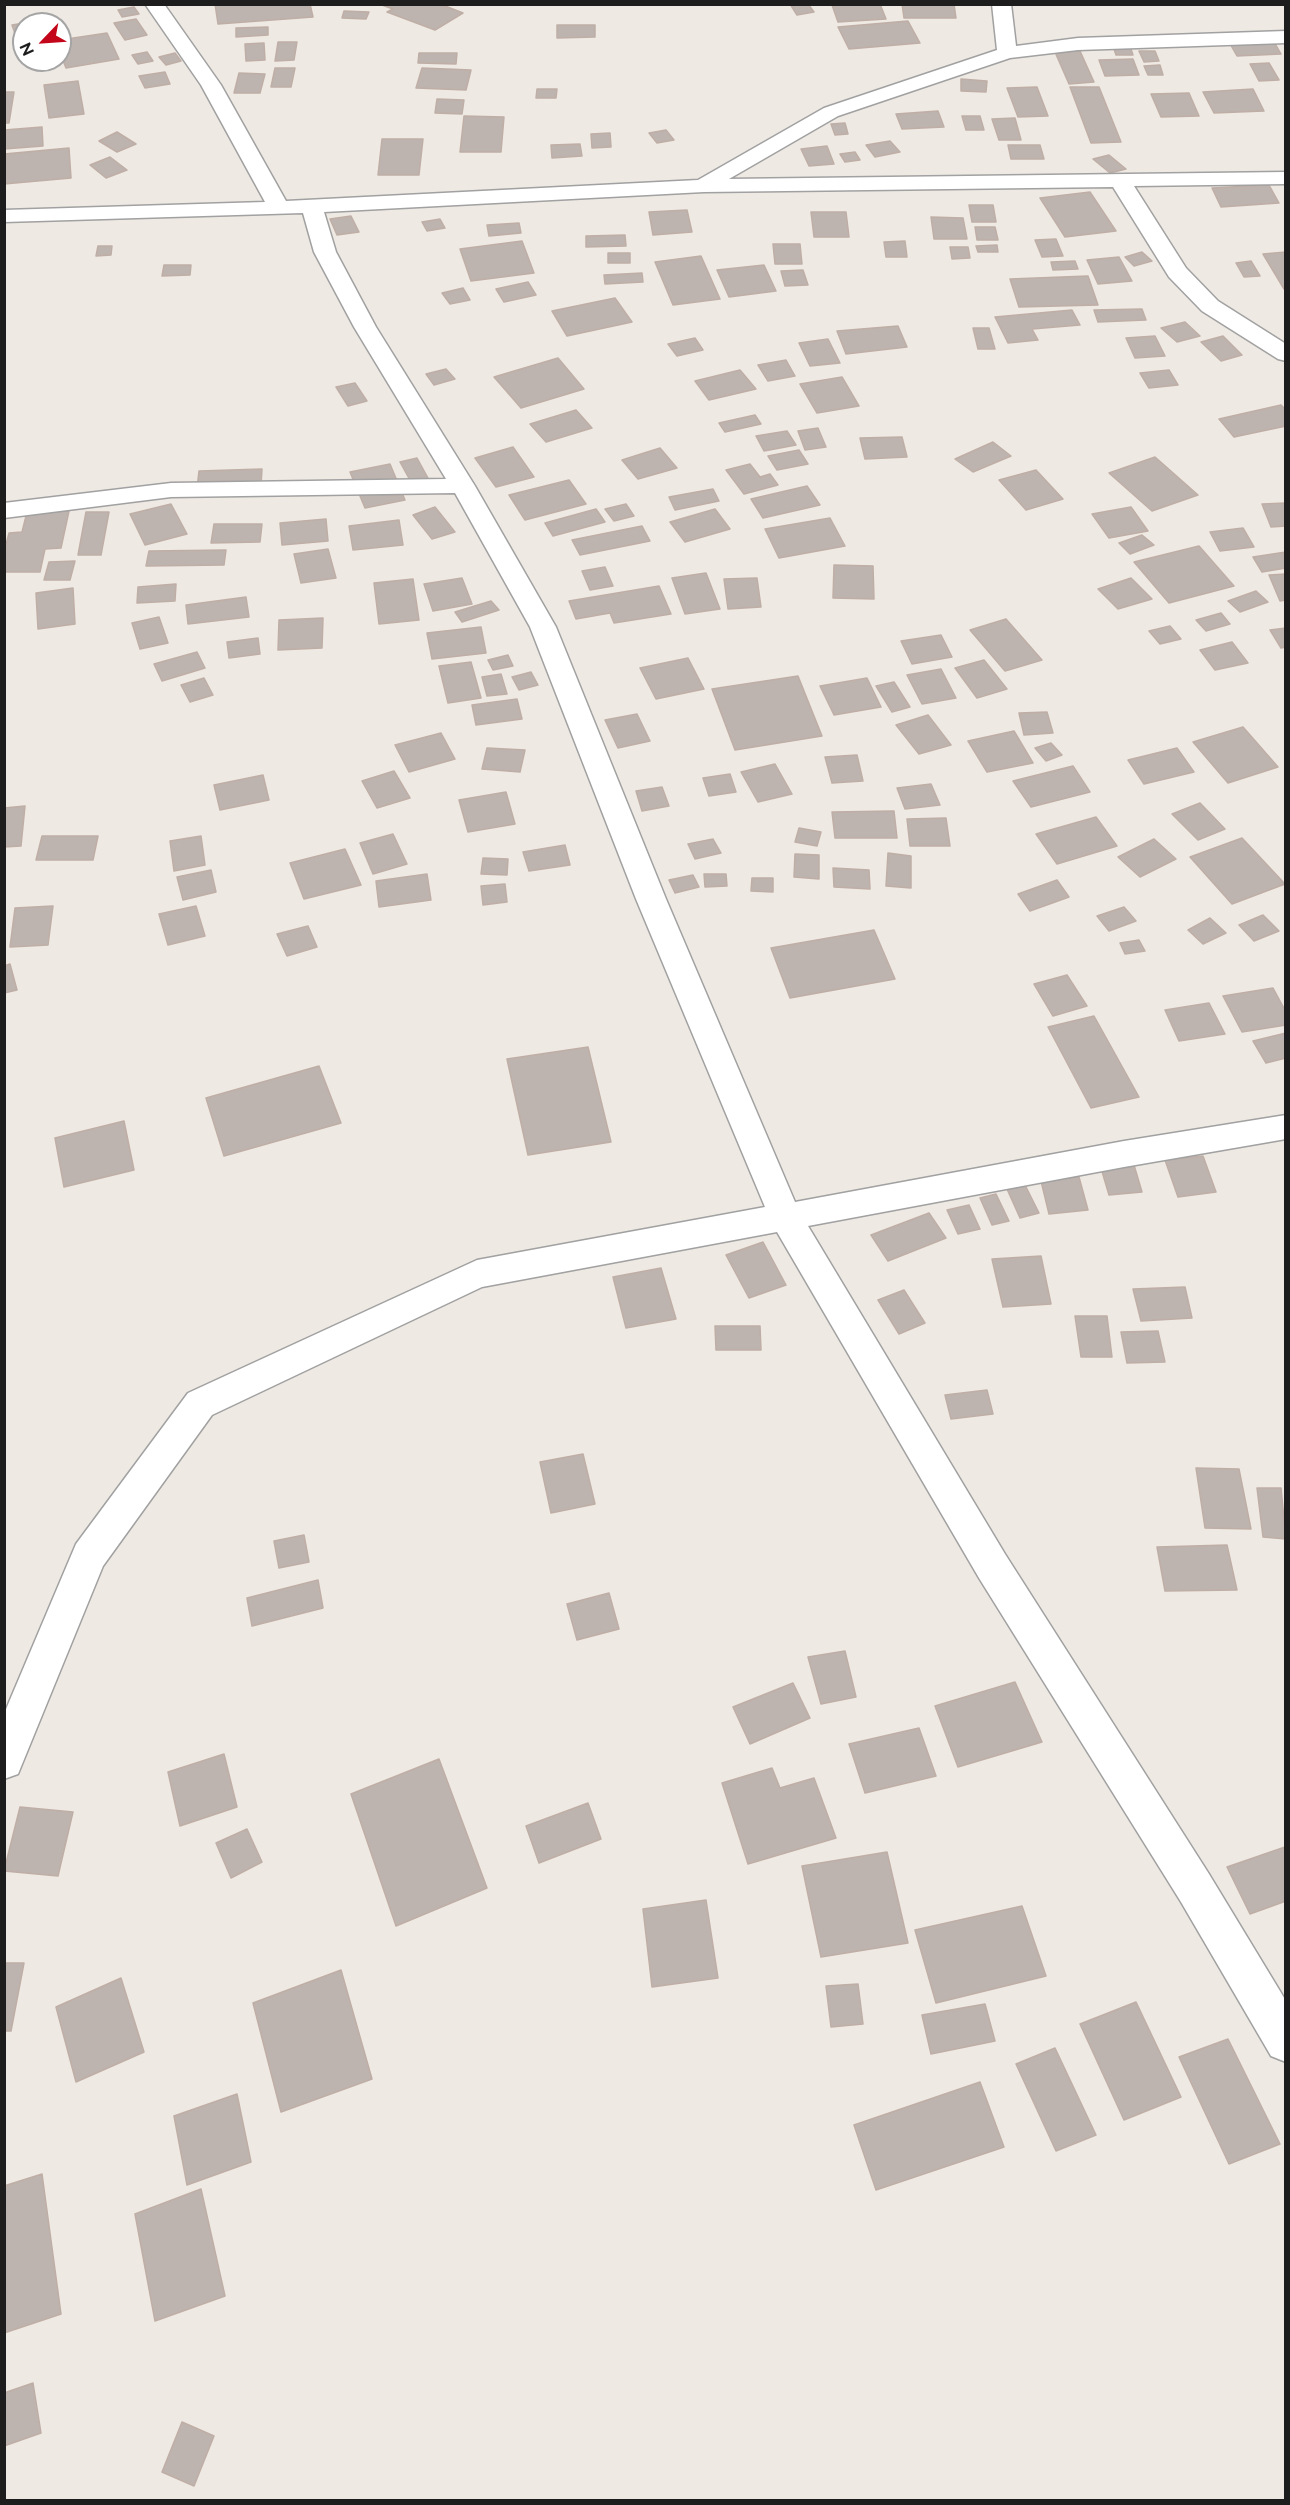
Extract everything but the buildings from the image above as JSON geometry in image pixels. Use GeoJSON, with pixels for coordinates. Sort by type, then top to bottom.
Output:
{"type":"FeatureCollection","features":[{"type":"Feature","properties":{"kind":"street"},"geometry":{"type":"LineString","coordinates":[[154,4],[211,85],[279,208]]}},
{"type":"Feature","properties":{"kind":"street"},"geometry":{"type":"LineString","coordinates":[[1001,4],[1007,53]]}},
{"type":"Feature","properties":{"kind":"street"},"geometry":{"type":"LineString","coordinates":[[703,186],[831,112],[1007,53],[1078,44],[1286,37]]}},
{"type":"Feature","properties":{"kind":"street"},"geometry":{"type":"LineString","coordinates":[[4,216],[279,208],[703,186],[1286,178]]}},
{"type":"Feature","properties":{"kind":"street"},"geometry":{"type":"LineString","coordinates":[[1121,182],[1177,272],[1209,306],[1286,354]]}},
{"type":"Feature","properties":{"kind":"street"},"geometry":{"type":"LineString","coordinates":[[311,205],[325,252],[350,301],[463,486],[543,627],[651,899],[786,1218],[992,1566],[1195,1888],[1286,2041]]}},
{"type":"Feature","properties":{"kind":"street"},"geometry":{"type":"LineString","coordinates":[[4,511],[171,490],[463,486]]}},
{"type":"Feature","properties":{"kind":"street"},"geometry":{"type":"LineString","coordinates":[[4,1761],[88,1556],[200,1404],[477,1274],[1124,1154],[1286,1127]]}}]}
